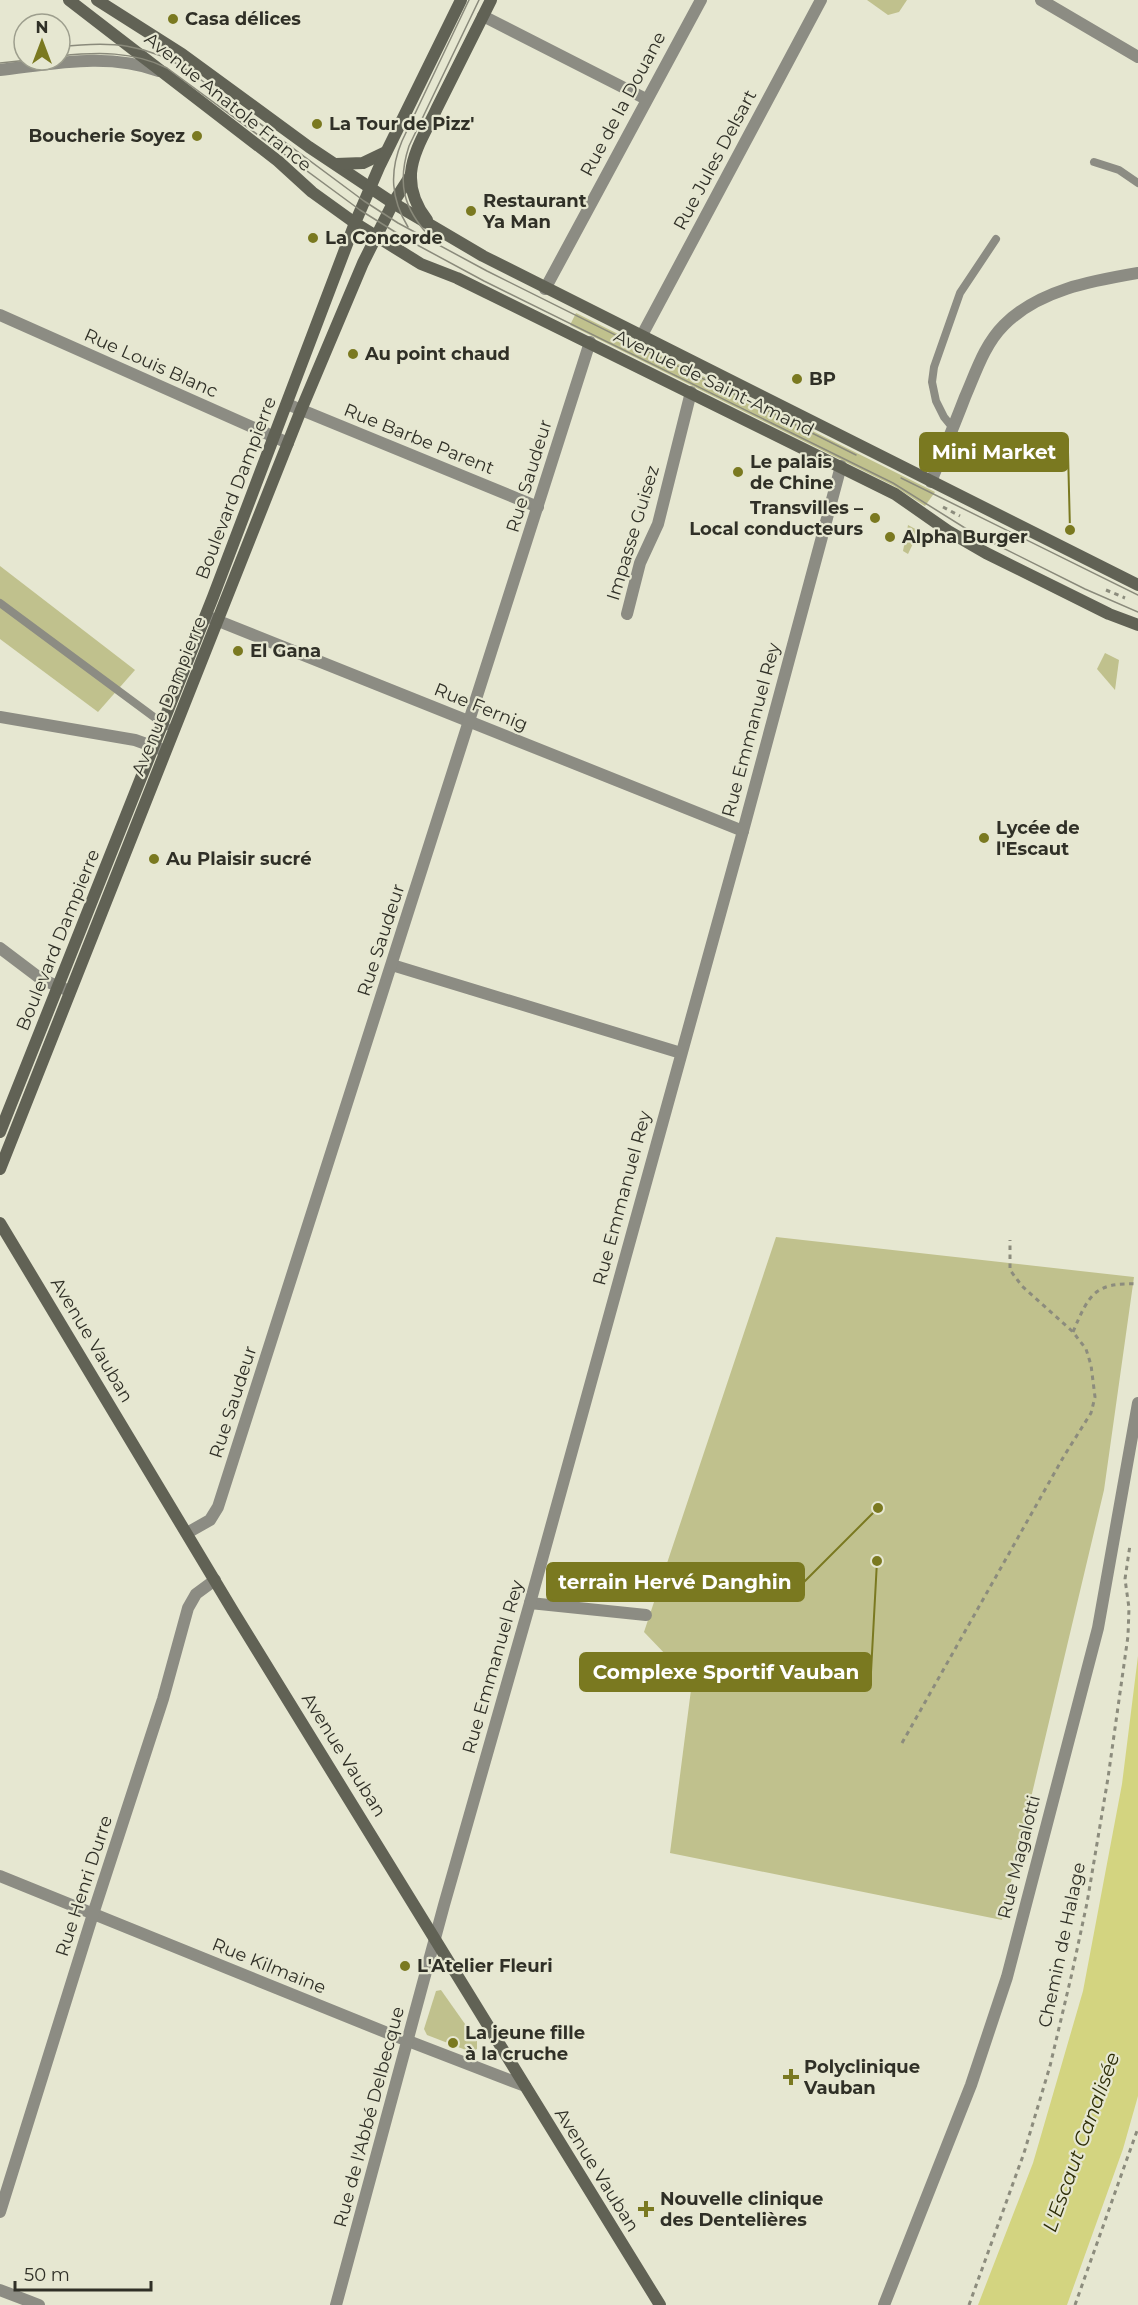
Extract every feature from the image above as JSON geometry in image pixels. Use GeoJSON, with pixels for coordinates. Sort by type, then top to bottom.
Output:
{"type":"FeatureCollection","features":[{"type":"Feature","properties":{"kind":"main road","name":"Avenue Anatole France"},"geometry":{"type":"LineString","coordinates":[[69,0],[278,161],[312,192],[371,234]]}},
{"type":"Feature","properties":{"kind":"main road","name":"Avenue Anatole France"},"geometry":{"type":"LineString","coordinates":[[97,0],[182,54],[301,142],[381,195]]}},
{"type":"Feature","properties":{"kind":"main road","name":"Boulevard Dampierre"},"geometry":{"type":"LineString","coordinates":[[0,1132],[206,616],[355,223],[386,152],[461,0]]}},
{"type":"Feature","properties":{"kind":"main road"},"geometry":{"type":"LineString","coordinates":[[434,227],[426,219],[416,201],[411,175],[413,163],[422,140],[491,0]]}},
{"type":"Feature","properties":{"kind":"main road"},"geometry":{"type":"LineString","coordinates":[[336,164],[363,163],[386,152]]}},
{"type":"Feature","properties":{"kind":"main road","name":"Avenue Dampierre"},"geometry":{"type":"LineString","coordinates":[[0,1169],[301,410],[354,283],[371,234],[411,175]]}},
{"type":"Feature","properties":{"kind":"main road","name":"Avenue de Saint-Amand"},"geometry":{"type":"LineString","coordinates":[[381,195],[476,253],[545,289],[1135,583]]}},
{"type":"Feature","properties":{"kind":"main road","name":"Avenue de Saint-Amand"},"geometry":{"type":"LineString","coordinates":[[371,234],[421,264],[448,274],[590,342],[841,466],[904,499],[948,531],[986,553],[1138,625]]}},
{"type":"Feature","properties":{"kind":"main road","name":"Avenue Vauban"},"geometry":{"type":"LineString","coordinates":[[0,1223],[214,1580],[660,2305]]}},
{"type":"Feature","properties":{"kind":"street","name":"Rue de la Douane"},"geometry":{"type":"LineString","coordinates":[[545,289],[701,0]]}},
{"type":"Feature","properties":{"kind":"street","name":"Rue Jules Delsart"},"geometry":{"type":"LineString","coordinates":[[641,337],[820,0]]}},
{"type":"Feature","properties":{"kind":"street"},"geometry":{"type":"LineString","coordinates":[[1041,0],[1138,57]]}},
{"type":"Feature","properties":{"kind":"street"},"geometry":{"type":"LineString","coordinates":[[483,16],[646,99]]}},
{"type":"Feature","properties":{"kind":"street"},"geometry":{"type":"LineString","coordinates":[[0,70],[105,60],[128,62],[160,71]]}},
{"type":"Feature","properties":{"kind":"street"},"geometry":{"type":"LineString","coordinates":[[931,482],[986,348],[1010,320],[1050,294],[1097,280],[1138,273]]}},
{"type":"Feature","properties":{"kind":"street","name":"Rue Louis Blanc"},"geometry":{"type":"LineString","coordinates":[[0,315],[288,443]]}},
{"type":"Feature","properties":{"kind":"street","name":"Rue Saudeur"},"geometry":{"type":"LineString","coordinates":[[187,1533],[210,1520],[218,1507],[590,342]]}},
{"type":"Feature","properties":{"kind":"street","name":"Impasse Guisez"},"geometry":{"type":"LineString","coordinates":[[627,614],[640,563],[658,524],[691,392]]}},
{"type":"Feature","properties":{"kind":"street","name":"Rue Barbe Parent"},"geometry":{"type":"LineString","coordinates":[[287,404],[538,507]]}},
{"type":"Feature","properties":{"kind":"street","name":"Rue Emmanuel Rey"},"geometry":{"type":"LineString","coordinates":[[435,1939],[743,831],[841,466]]}},
{"type":"Feature","properties":{"kind":"street","name":"Rue Fernig"},"geometry":{"type":"LineString","coordinates":[[206,616],[743,831]]}},
{"type":"Feature","properties":{"kind":"street"},"geometry":{"type":"LineString","coordinates":[[0,717],[135,740],[167,751]]}},
{"type":"Feature","properties":{"kind":"street"},"geometry":{"type":"LineString","coordinates":[[0,948],[41,979],[71,992]]}},
{"type":"Feature","properties":{"kind":"street"},"geometry":{"type":"LineString","coordinates":[[392,965],[681,1053]]}},
{"type":"Feature","properties":{"kind":"street","name":"Rue Magalotti"},"geometry":{"type":"LineString","coordinates":[[884,2305],[971,2085],[1007,1977],[1098,1628],[1138,1403]]}},
{"type":"Feature","properties":{"kind":"street","name":"Rue Henri Durre"},"geometry":{"type":"LineString","coordinates":[[0,2212],[163,1699],[188,1608],[196,1594],[214,1580]]}},
{"type":"Feature","properties":{"kind":"street"},"geometry":{"type":"LineString","coordinates":[[530,1603],[646,1615]]}},
{"type":"Feature","properties":{"kind":"street","name":"Rue Kilmaine"},"geometry":{"type":"LineString","coordinates":[[0,1876],[525,2086]]}},
{"type":"Feature","properties":{"kind":"street","name":"Rue de l'Abbé Delbecque"},"geometry":{"type":"LineString","coordinates":[[336,2305],[435,1939]]}},
{"type":"Feature","properties":{"kind":"street"},"geometry":{"type":"LineString","coordinates":[[0,2290],[39,2305]]}},
{"type":"Feature","properties":{"kind":"lane"},"geometry":{"type":"LineString","coordinates":[[1094,162],[1119,170],[1138,183]]}},
{"type":"Feature","properties":{"kind":"lane"},"geometry":{"type":"LineString","coordinates":[[953,428],[936,401],[932,382],[934,367],[960,293],[996,239]]}},
{"type":"Feature","properties":{"kind":"lane"},"geometry":{"type":"LineString","coordinates":[[0,603],[174,733]]}},
{"type":"Feature","properties":{"kind":"path"},"geometry":{"type":"LineString","coordinates":[[939,505],[960,516]]}},
{"type":"Feature","properties":{"kind":"path"},"geometry":{"type":"LineString","coordinates":[[1117,617],[1125,598],[1135,583]]}},
{"type":"Feature","properties":{"kind":"path"},"geometry":{"type":"LineString","coordinates":[[1106,590],[1125,598]]}},
{"type":"Feature","properties":{"kind":"path"},"geometry":{"type":"LineString","coordinates":[[902,1743],[1064,1456],[1091,1413],[1095,1397],[1091,1365],[1086,1349],[1073,1332],[1022,1286],[1010,1270],[1010,1240]]}},
{"type":"Feature","properties":{"kind":"path"},"geometry":{"type":"LineString","coordinates":[[1073,1332],[1085,1304],[1097,1291],[1115,1283],[1138,1284]]}},
{"type":"Feature","properties":{"kind":"path","name":"Chemin de Halage"},"geometry":{"type":"LineString","coordinates":[[969,2305],[1024,2153],[1050,2066],[1072,1973],[1102,1816],[1128,1636],[1129,1608],[1125,1579]]}},
{"type":"Feature","properties":{"kind":"path"},"geometry":{"type":"LineString","coordinates":[[1075,2305],[1138,2128]]}},
{"type":"Feature","properties":{"kind":"green space"},"geometry":{"type":"Polygon","coordinates":[[[867,0],[907,0],[899,12],[888,15],[867,0]]]}},
{"type":"Feature","properties":{"kind":"green space"},"geometry":{"type":"Polygon","coordinates":[[[576,313],[935,492],[925,506],[894,486],[570,325],[576,313]]]}},
{"type":"Feature","properties":{"kind":"green space"},"geometry":{"type":"Polygon","coordinates":[[[908,525],[919,531],[908,554],[903,551],[908,525]]]}},
{"type":"Feature","properties":{"kind":"green space"},"geometry":{"type":"Polygon","coordinates":[[[0,566],[135,670],[98,712],[0,639],[0,566]]]}},
{"type":"Feature","properties":{"kind":"green space"},"geometry":{"type":"Polygon","coordinates":[[[1105,653],[1119,660],[1115,690],[1097,669],[1105,653]]]}},
{"type":"Feature","properties":{"kind":"green space"},"geometry":{"type":"Polygon","coordinates":[[[776,1237],[1134,1277],[1104,1490],[1002,1920],[670,1853],[692,1682],[644,1632],[776,1237]]]}},
{"type":"Feature","properties":{"kind":"green space"},"geometry":{"type":"Polygon","coordinates":[[[441,1990],[477,2041],[477,2049],[471,2052],[427,2035],[424,2029],[436,1991],[441,1990]]]}},
{"type":"Feature","properties":{"kind":"water","name":"L'Escaut Canalisée"},"geometry":{"type":"Polygon","coordinates":[[[1138,1656],[1138,2096],[1123,2149],[1067,2305],[978,2305],[1033,2163],[1083,1991],[1122,1784],[1138,1656]]]}},
{"type":"Feature","properties":{"kind":"tram line"},"geometry":{"type":"LineString","coordinates":[[408,227],[395,196],[394,174],[398,152],[469,0]]}},
{"type":"Feature","properties":{"kind":"tram line"},"geometry":{"type":"LineString","coordinates":[[430,237],[408,205],[403,183],[405,159],[409,146],[479,0]]}},
{"type":"Feature","properties":{"kind":"tram line"},"geometry":{"type":"LineString","coordinates":[[72,46],[95,44],[127,46],[173,62],[189,71],[364,201],[398,223],[487,271],[856,455]]}},
{"type":"Feature","properties":{"kind":"tram line"},"geometry":{"type":"LineString","coordinates":[[72,55],[115,54],[141,58],[167,68],[360,210],[408,240],[484,281],[893,483],[973,533],[1085,589],[1138,612]]}},
{"type":"Feature","properties":{"kind":"tram line"},"geometry":{"type":"LineString","coordinates":[[0,63],[12,62]]}},
{"type":"Feature","properties":{"kind":"tram line"},"geometry":{"type":"LineString","coordinates":[[901,478],[1138,595]]}},
{"type":"Feature","properties":{"kind":"place","name":"Casa délices"},"geometry":{"type":"Point","coordinates":[173,19]}},
{"type":"Feature","properties":{"kind":"place","name":"La Tour de Pizz'"},"geometry":{"type":"Point","coordinates":[317,124]}},
{"type":"Feature","properties":{"kind":"place","name":"Boucherie Soyez"},"geometry":{"type":"Point","coordinates":[197,136]}},
{"type":"Feature","properties":{"kind":"place","name":"Restaurant Ya Man"},"geometry":{"type":"Point","coordinates":[471,211]}},
{"type":"Feature","properties":{"kind":"place","name":"La Concorde"},"geometry":{"type":"Point","coordinates":[313,238]}},
{"type":"Feature","properties":{"kind":"place","name":"Au point chaud"},"geometry":{"type":"Point","coordinates":[353,354]}},
{"type":"Feature","properties":{"kind":"place","name":"BP"},"geometry":{"type":"Point","coordinates":[797,379]}},
{"type":"Feature","properties":{"kind":"place","name":"Le palais de Chine"},"geometry":{"type":"Point","coordinates":[738,472]}},
{"type":"Feature","properties":{"kind":"place","name":"Transvilles – Local conducteurs"},"geometry":{"type":"Point","coordinates":[875,518]}},
{"type":"Feature","properties":{"kind":"place","name":"Mini Market"},"geometry":{"type":"Point","coordinates":[1070,530]}},
{"type":"Feature","properties":{"kind":"place","name":"Alpha Burger"},"geometry":{"type":"Point","coordinates":[890,537]}},
{"type":"Feature","properties":{"kind":"place","name":"El Gana"},"geometry":{"type":"Point","coordinates":[238,651]}},
{"type":"Feature","properties":{"kind":"place","name":"Lycée de l'Escaut"},"geometry":{"type":"Point","coordinates":[984,838]}},
{"type":"Feature","properties":{"kind":"place","name":"Au Plaisir sucré"},"geometry":{"type":"Point","coordinates":[154,859]}},
{"type":"Feature","properties":{"kind":"place","name":"terrain Hervé Danghin"},"geometry":{"type":"Point","coordinates":[878,1508]}},
{"type":"Feature","properties":{"kind":"place","name":"Complexe Sportif Vauban"},"geometry":{"type":"Point","coordinates":[877,1561]}},
{"type":"Feature","properties":{"kind":"place","name":"L'Atelier Fleuri"},"geometry":{"type":"Point","coordinates":[405,1966]}},
{"type":"Feature","properties":{"kind":"place","name":"La jeune fille à la cruche"},"geometry":{"type":"Point","coordinates":[453,2043]}},
{"type":"Feature","properties":{"kind":"place","name":"Polyclinique Vauban"},"geometry":{"type":"Point","coordinates":[791,2077]}},
{"type":"Feature","properties":{"kind":"place","name":"Nouvelle clinique des Dentelières"},"geometry":{"type":"Point","coordinates":[646,2209]}}]}
